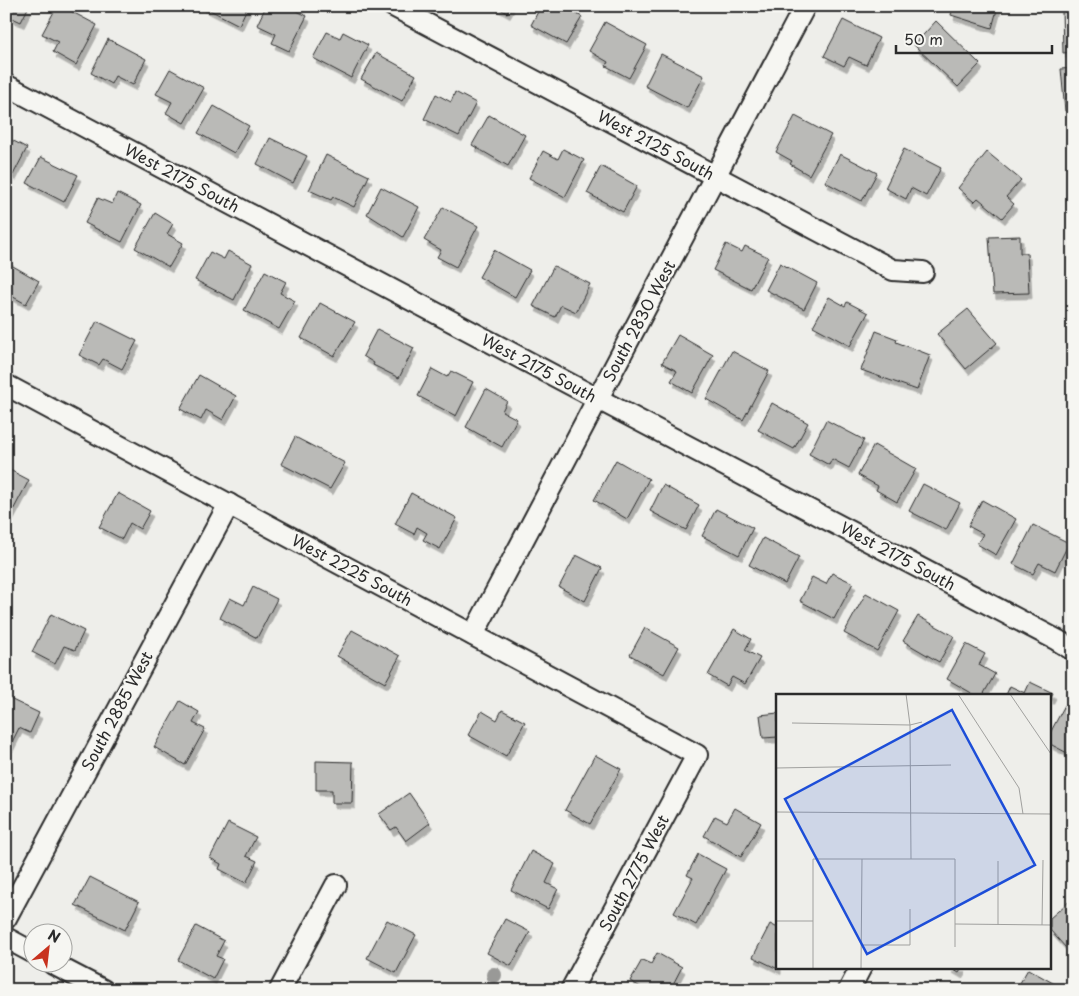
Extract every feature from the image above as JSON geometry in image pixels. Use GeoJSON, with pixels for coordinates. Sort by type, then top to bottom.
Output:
{"type":"FeatureCollection","features":[{"type":"Feature","properties":{"kind":"street","name":"West 2125 South"},"geometry":{"type":"LineString","coordinates":[[393,6],[893,270],[924,272]]}},
{"type":"Feature","properties":{"kind":"street","name":"South 2830 West"},"geometry":{"type":"LineString","coordinates":[[473,635],[805,6]]}},
{"type":"Feature","properties":{"kind":"street","name":"West 2175 South"},"geometry":{"type":"LineString","coordinates":[[6,85],[1073,650]]}},
{"type":"Feature","properties":{"kind":"street","name":"West 2225 South"},"geometry":{"type":"LineString","coordinates":[[6,385],[697,755]]}},
{"type":"Feature","properties":{"kind":"street","name":"South 2885 West"},"geometry":{"type":"LineString","coordinates":[[6,918],[229,504]]}},
{"type":"Feature","properties":{"kind":"street","name":"South 2775 West"},"geometry":{"type":"LineString","coordinates":[[571,990],[697,755]]}},
{"type":"Feature","properties":{"kind":"street"},"geometry":{"type":"LineString","coordinates":[[280,990],[336,885]]}},
{"type":"Feature","properties":{"kind":"street"},"geometry":{"type":"LineString","coordinates":[[6,938],[22,947]]}},
{"type":"Feature","properties":{"kind":"street"},"geometry":{"type":"LineString","coordinates":[[849,990],[860,968]]}},
{"type":"Feature","properties":{"kind":"street"},"geometry":{"type":"LineString","coordinates":[[72,974],[103,990]]}},
{"type":"Feature","properties":{"kind":"building"},"geometry":{"type":"Polygon","coordinates":[[[6,6],[29,6],[21,22],[6,15],[6,6]]]}},
{"type":"Feature","properties":{"kind":"building"},"geometry":{"type":"Polygon","coordinates":[[[57,6],[61,6],[97,25],[76,65],[53,52],[58,42],[42,34],[57,6]]]}},
{"type":"Feature","properties":{"kind":"building"},"geometry":{"type":"Polygon","coordinates":[[[202,6],[248,6],[239,25],[202,6]]]}},
{"type":"Feature","properties":{"kind":"building"},"geometry":{"type":"Polygon","coordinates":[[[266,6],[287,6],[307,16],[289,51],[272,43],[276,34],[257,25],[266,6]]]}},
{"type":"Feature","properties":{"kind":"building"},"geometry":{"type":"Polygon","coordinates":[[[495,6],[511,6],[507,13],[495,6]]]}},
{"type":"Feature","properties":{"kind":"building"},"geometry":{"type":"Polygon","coordinates":[[[541,6],[563,6],[582,17],[566,44],[531,25],[541,6]]]}},
{"type":"Feature","properties":{"kind":"building"},"geometry":{"type":"Polygon","coordinates":[[[953,6],[998,6],[992,28],[951,15],[953,6]]]}},
{"type":"Feature","properties":{"kind":"building"},"geometry":{"type":"Polygon","coordinates":[[[1062,11],[1073,11],[1073,52],[1063,53],[1062,11]]]}},
{"type":"Feature","properties":{"kind":"building"},"geometry":{"type":"Polygon","coordinates":[[[843,20],[879,38],[866,65],[849,57],[844,66],[824,56],[843,20]]]}},
{"type":"Feature","properties":{"kind":"building"},"geometry":{"type":"Polygon","coordinates":[[[936,21],[980,64],[958,87],[914,45],[936,21]]]}},
{"type":"Feature","properties":{"kind":"building"},"geometry":{"type":"Polygon","coordinates":[[[605,22],[647,45],[629,78],[606,66],[608,62],[589,51],[605,22]]]}},
{"type":"Feature","properties":{"kind":"building"},"geometry":{"type":"Polygon","coordinates":[[[327,32],[340,38],[343,32],[368,45],[351,78],[313,58],[327,32]]]}},
{"type":"Feature","properties":{"kind":"building"},"geometry":{"type":"Polygon","coordinates":[[[108,39],[146,59],[133,85],[115,76],[111,84],[91,73],[108,39]]]}},
{"type":"Feature","properties":{"kind":"building"},"geometry":{"type":"Polygon","coordinates":[[[376,53],[416,75],[402,101],[361,79],[376,53]]]}},
{"type":"Feature","properties":{"kind":"building"},"geometry":{"type":"Polygon","coordinates":[[[661,54],[704,76],[687,108],[645,86],[661,54]]]}},
{"type":"Feature","properties":{"kind":"building"},"geometry":{"type":"Polygon","coordinates":[[[1073,68],[1073,110],[1065,111],[1061,69],[1073,68]]]}},
{"type":"Feature","properties":{"kind":"building"},"geometry":{"type":"Polygon","coordinates":[[[170,69],[204,88],[184,123],[166,113],[172,102],[156,94],[170,69]]]}},
{"type":"Feature","properties":{"kind":"building"},"geometry":{"type":"Polygon","coordinates":[[[455,92],[476,103],[459,136],[424,119],[436,94],[451,102],[455,92]]]}},
{"type":"Feature","properties":{"kind":"building"},"geometry":{"type":"Polygon","coordinates":[[[214,106],[249,126],[234,153],[198,133],[214,106]]]}},
{"type":"Feature","properties":{"kind":"building"},"geometry":{"type":"Polygon","coordinates":[[[489,115],[525,135],[508,166],[472,145],[489,115]]]}},
{"type":"Feature","properties":{"kind":"building"},"geometry":{"type":"Polygon","coordinates":[[[795,116],[831,135],[809,175],[790,164],[792,161],[776,152],[795,116]]]}},
{"type":"Feature","properties":{"kind":"building"},"geometry":{"type":"Polygon","coordinates":[[[6,137],[27,148],[13,175],[6,171],[6,137]]]}},
{"type":"Feature","properties":{"kind":"building"},"geometry":{"type":"Polygon","coordinates":[[[270,138],[307,156],[293,183],[257,164],[270,138]]]}},
{"type":"Feature","properties":{"kind":"building"},"geometry":{"type":"Polygon","coordinates":[[[563,149],[584,160],[565,197],[529,178],[543,151],[558,159],[563,149]]]}},
{"type":"Feature","properties":{"kind":"building"},"geometry":{"type":"Polygon","coordinates":[[[904,149],[941,168],[926,196],[911,188],[906,199],[885,188],[904,149]]]}},
{"type":"Feature","properties":{"kind":"building"},"geometry":{"type":"Polygon","coordinates":[[[987,152],[1021,180],[1006,197],[1014,204],[1002,218],[978,198],[974,202],[958,188],[987,152]]]}},
{"type":"Feature","properties":{"kind":"building"},"geometry":{"type":"Polygon","coordinates":[[[840,154],[877,173],[862,201],[825,182],[840,154]]]}},
{"type":"Feature","properties":{"kind":"building"},"geometry":{"type":"Polygon","coordinates":[[[326,155],[369,176],[354,207],[333,197],[331,200],[309,190],[326,155]]]}},
{"type":"Feature","properties":{"kind":"building"},"geometry":{"type":"Polygon","coordinates":[[[41,157],[78,175],[64,202],[27,183],[41,157]]]}},
{"type":"Feature","properties":{"kind":"building"},"geometry":{"type":"Polygon","coordinates":[[[601,166],[637,186],[623,212],[587,193],[601,166]]]}},
{"type":"Feature","properties":{"kind":"building"},"geometry":{"type":"Polygon","coordinates":[[[381,187],[419,207],[403,237],[367,214],[381,187]]]}},
{"type":"Feature","properties":{"kind":"building"},"geometry":{"type":"Polygon","coordinates":[[[117,193],[141,205],[122,242],[85,223],[98,198],[112,204],[117,193]]]}},
{"type":"Feature","properties":{"kind":"building"},"geometry":{"type":"Polygon","coordinates":[[[443,207],[478,226],[456,267],[437,257],[441,250],[424,240],[443,207]]]}},
{"type":"Feature","properties":{"kind":"building"},"geometry":{"type":"Polygon","coordinates":[[[155,213],[173,224],[167,234],[183,243],[169,267],[135,248],[155,213]]]}},
{"type":"Feature","properties":{"kind":"building"},"geometry":{"type":"Polygon","coordinates":[[[1020,236],[1020,253],[1027,253],[1029,293],[993,294],[989,237],[1020,236]]]}},
{"type":"Feature","properties":{"kind":"building"},"geometry":{"type":"Polygon","coordinates":[[[726,244],[742,252],[745,246],[768,257],[751,289],[713,270],[726,244]]]}},
{"type":"Feature","properties":{"kind":"building"},"geometry":{"type":"Polygon","coordinates":[[[494,250],[530,270],[515,297],[479,277],[494,250]]]}},
{"type":"Feature","properties":{"kind":"building"},"geometry":{"type":"Polygon","coordinates":[[[228,251],[252,264],[234,300],[195,280],[210,252],[224,259],[228,251]]]}},
{"type":"Feature","properties":{"kind":"building"},"geometry":{"type":"Polygon","coordinates":[[[6,262],[39,281],[26,304],[6,293],[6,262]]]}},
{"type":"Feature","properties":{"kind":"building"},"geometry":{"type":"Polygon","coordinates":[[[780,263],[817,283],[804,309],[766,290],[780,263]]]}},
{"type":"Feature","properties":{"kind":"building"},"geometry":{"type":"Polygon","coordinates":[[[554,266],[590,284],[576,312],[561,305],[555,317],[533,306],[554,266]]]}},
{"type":"Feature","properties":{"kind":"building"},"geometry":{"type":"Polygon","coordinates":[[[265,271],[286,282],[280,293],[295,301],[279,329],[244,310],[265,271]]]}},
{"type":"Feature","properties":{"kind":"building"},"geometry":{"type":"Polygon","coordinates":[[[829,297],[845,306],[847,302],[868,313],[850,346],[813,326],[829,297]]]}},
{"type":"Feature","properties":{"kind":"building"},"geometry":{"type":"Polygon","coordinates":[[[320,303],[355,322],[334,356],[301,338],[320,303]]]}},
{"type":"Feature","properties":{"kind":"building"},"geometry":{"type":"Polygon","coordinates":[[[968,309],[997,343],[966,369],[937,334],[968,309]]]}},
{"type":"Feature","properties":{"kind":"building"},"geometry":{"type":"Polygon","coordinates":[[[97,321],[137,341],[122,369],[103,359],[99,365],[79,355],[97,321]]]}},
{"type":"Feature","properties":{"kind":"building"},"geometry":{"type":"Polygon","coordinates":[[[377,329],[414,348],[399,378],[373,365],[374,363],[363,356],[377,329]]]}},
{"type":"Feature","properties":{"kind":"building"},"geometry":{"type":"Polygon","coordinates":[[[876,331],[897,339],[896,342],[930,355],[917,390],[861,370],[876,331]]]}},
{"type":"Feature","properties":{"kind":"building"},"geometry":{"type":"Polygon","coordinates":[[[678,335],[713,355],[692,393],[671,381],[677,371],[662,363],[678,335]]]}},
{"type":"Feature","properties":{"kind":"building"},"geometry":{"type":"Polygon","coordinates":[[[732,351],[769,371],[743,420],[706,399],[732,351]]]}},
{"type":"Feature","properties":{"kind":"building"},"geometry":{"type":"Polygon","coordinates":[[[432,369],[447,377],[451,371],[473,382],[456,416],[418,396],[432,369]]]}},
{"type":"Feature","properties":{"kind":"building"},"geometry":{"type":"Polygon","coordinates":[[[199,375],[236,396],[223,420],[206,410],[201,420],[180,409],[199,375]]]}},
{"type":"Feature","properties":{"kind":"building"},"geometry":{"type":"Polygon","coordinates":[[[486,389],[507,401],[502,411],[517,419],[502,447],[466,427],[486,389]]]}},
{"type":"Feature","properties":{"kind":"building"},"geometry":{"type":"Polygon","coordinates":[[[772,403],[808,423],[794,449],[758,430],[772,403]]]}},
{"type":"Feature","properties":{"kind":"building"},"geometry":{"type":"Polygon","coordinates":[[[826,420],[864,440],[849,468],[832,459],[829,465],[809,454],[826,420]]]}},
{"type":"Feature","properties":{"kind":"building"},"geometry":{"type":"Polygon","coordinates":[[[295,437],[345,463],[330,489],[281,464],[295,437]]]}},
{"type":"Feature","properties":{"kind":"building"},"geometry":{"type":"Polygon","coordinates":[[[874,445],[916,469],[897,502],[876,490],[878,486],[858,475],[874,445]]]}},
{"type":"Feature","properties":{"kind":"building"},"geometry":{"type":"Polygon","coordinates":[[[616,460],[649,479],[627,519],[594,500],[616,460]]]}},
{"type":"Feature","properties":{"kind":"building"},"geometry":{"type":"Polygon","coordinates":[[[6,468],[29,480],[9,518],[6,517],[6,468]]]}},
{"type":"Feature","properties":{"kind":"building"},"geometry":{"type":"Polygon","coordinates":[[[923,484],[960,503],[946,530],[909,511],[923,484]]]}},
{"type":"Feature","properties":{"kind":"building"},"geometry":{"type":"Polygon","coordinates":[[[663,485],[699,505],[686,530],[650,511],[663,485]]]}},
{"type":"Feature","properties":{"kind":"building"},"geometry":{"type":"Polygon","coordinates":[[[118,493],[150,511],[140,529],[130,523],[122,539],[99,527],[118,493]]]}},
{"type":"Feature","properties":{"kind":"building"},"geometry":{"type":"Polygon","coordinates":[[[411,493],[457,518],[440,549],[423,540],[427,533],[417,527],[414,534],[395,524],[411,493]]]}},
{"type":"Feature","properties":{"kind":"building"},"geometry":{"type":"Polygon","coordinates":[[[982,500],[1016,519],[996,555],[977,544],[983,534],[968,526],[982,500]]]}},
{"type":"Feature","properties":{"kind":"building"},"geometry":{"type":"Polygon","coordinates":[[[716,509],[753,528],[739,555],[702,536],[716,509]]]}},
{"type":"Feature","properties":{"kind":"building"},"geometry":{"type":"Polygon","coordinates":[[[1033,525],[1069,543],[1055,571],[1039,563],[1033,574],[1013,564],[1033,525]]]}},
{"type":"Feature","properties":{"kind":"building"},"geometry":{"type":"Polygon","coordinates":[[[763,538],[799,557],[785,584],[749,565],[763,538]]]}},
{"type":"Feature","properties":{"kind":"building"},"geometry":{"type":"Polygon","coordinates":[[[576,555],[602,568],[585,601],[559,587],[576,555]]]}},
{"type":"Feature","properties":{"kind":"building"},"geometry":{"type":"Polygon","coordinates":[[[832,573],[853,583],[834,619],[800,601],[812,577],[826,584],[832,573]]]}},
{"type":"Feature","properties":{"kind":"building"},"geometry":{"type":"Polygon","coordinates":[[[253,587],[277,599],[257,638],[220,618],[230,598],[244,605],[253,587]]]}},
{"type":"Feature","properties":{"kind":"building"},"geometry":{"type":"Polygon","coordinates":[[[866,593],[899,611],[877,651],[844,633],[866,593]]]}},
{"type":"Feature","properties":{"kind":"building"},"geometry":{"type":"Polygon","coordinates":[[[51,614],[84,631],[75,650],[64,646],[55,664],[32,652],[51,614]]]}},
{"type":"Feature","properties":{"kind":"building"},"geometry":{"type":"Polygon","coordinates":[[[918,616],[954,636],[939,662],[903,641],[918,616]]]}},
{"type":"Feature","properties":{"kind":"building"},"geometry":{"type":"Polygon","coordinates":[[[645,628],[679,647],[664,674],[630,655],[645,628]]]}},
{"type":"Feature","properties":{"kind":"building"},"geometry":{"type":"Polygon","coordinates":[[[734,629],[751,639],[745,650],[760,658],[745,684],[732,677],[727,686],[708,675],[734,629]]]}},
{"type":"Feature","properties":{"kind":"building"},"geometry":{"type":"Polygon","coordinates":[[[352,630],[400,656],[385,683],[337,656],[352,630]]]}},
{"type":"Feature","properties":{"kind":"building"},"geometry":{"type":"Polygon","coordinates":[[[966,644],[985,654],[979,665],[995,674],[984,694],[973,694],[947,679],[966,644]]]}},
{"type":"Feature","properties":{"kind":"building"},"geometry":{"type":"Polygon","coordinates":[[[1030,682],[1053,693],[1052,695],[1006,694],[1010,686],[1025,693],[1030,682]]]}},
{"type":"Feature","properties":{"kind":"building"},"geometry":{"type":"Polygon","coordinates":[[[6,697],[39,713],[30,733],[19,728],[10,746],[6,744],[6,697]]]}},
{"type":"Feature","properties":{"kind":"building"},"geometry":{"type":"Polygon","coordinates":[[[180,701],[199,712],[193,723],[205,729],[185,765],[154,747],[180,701]]]}},
{"type":"Feature","properties":{"kind":"building"},"geometry":{"type":"Polygon","coordinates":[[[1065,705],[1073,709],[1073,756],[1052,745],[1052,729],[1065,705]]]}},
{"type":"Feature","properties":{"kind":"building"},"geometry":{"type":"Polygon","coordinates":[[[502,710],[525,722],[506,756],[468,735],[482,711],[497,720],[502,710]]]}},
{"type":"Feature","properties":{"kind":"building"},"geometry":{"type":"Polygon","coordinates":[[[776,713],[776,737],[763,738],[760,715],[776,713]]]}},
{"type":"Feature","properties":{"kind":"building"},"geometry":{"type":"Polygon","coordinates":[[[595,755],[621,769],[590,824],[565,810],[595,755]]]}},
{"type":"Feature","properties":{"kind":"building"},"geometry":{"type":"Polygon","coordinates":[[[316,761],[353,762],[352,803],[332,803],[332,790],[316,790],[316,761]]]}},
{"type":"Feature","properties":{"kind":"building"},"geometry":{"type":"Polygon","coordinates":[[[409,793],[430,823],[406,841],[396,827],[391,830],[379,814],[409,793]]]}},
{"type":"Feature","properties":{"kind":"building"},"geometry":{"type":"Polygon","coordinates":[[[735,808],[761,823],[741,857],[704,836],[715,816],[727,822],[735,808]]]}},
{"type":"Feature","properties":{"kind":"building"},"geometry":{"type":"Polygon","coordinates":[[[228,823],[256,837],[246,856],[257,861],[246,883],[219,869],[221,864],[210,858],[228,823]]]}},
{"type":"Feature","properties":{"kind":"building"},"geometry":{"type":"Polygon","coordinates":[[[531,851],[555,864],[546,883],[558,889],[548,909],[511,890],[531,851]]]}},
{"type":"Feature","properties":{"kind":"building"},"geometry":{"type":"Polygon","coordinates":[[[698,854],[726,869],[696,925],[674,913],[693,878],[687,875],[698,854]]]}},
{"type":"Feature","properties":{"kind":"building"},"geometry":{"type":"Polygon","coordinates":[[[90,877],[139,902],[125,930],[75,905],[90,877]]]}},
{"type":"Feature","properties":{"kind":"building"},"geometry":{"type":"Polygon","coordinates":[[[1073,898],[1073,942],[1066,948],[1052,932],[1052,916],[1073,898]]]}},
{"type":"Feature","properties":{"kind":"building"},"geometry":{"type":"Polygon","coordinates":[[[505,919],[530,932],[511,966],[487,953],[505,919]]]}},
{"type":"Feature","properties":{"kind":"building"},"geometry":{"type":"Polygon","coordinates":[[[387,920],[416,935],[396,973],[367,958],[387,920]]]}},
{"type":"Feature","properties":{"kind":"building"},"geometry":{"type":"Polygon","coordinates":[[[770,924],[776,927],[776,968],[778,969],[753,957],[770,924]]]}},
{"type":"Feature","properties":{"kind":"building"},"geometry":{"type":"Polygon","coordinates":[[[196,926],[224,941],[216,956],[223,959],[213,979],[178,960],[196,926]]]}},
{"type":"Feature","properties":{"kind":"building"},"geometry":{"type":"Polygon","coordinates":[[[657,953],[682,967],[670,990],[646,990],[630,981],[642,960],[651,964],[657,953]]]}},
{"type":"Feature","properties":{"kind":"building"},"geometry":{"type":"Polygon","coordinates":[[[951,968],[962,968],[959,973],[951,968]]]}},
{"type":"Feature","properties":{"kind":"building"},"geometry":{"type":"Polygon","coordinates":[[[1028,969],[1060,987],[1058,990],[1016,990],[1028,969]]]}}]}
